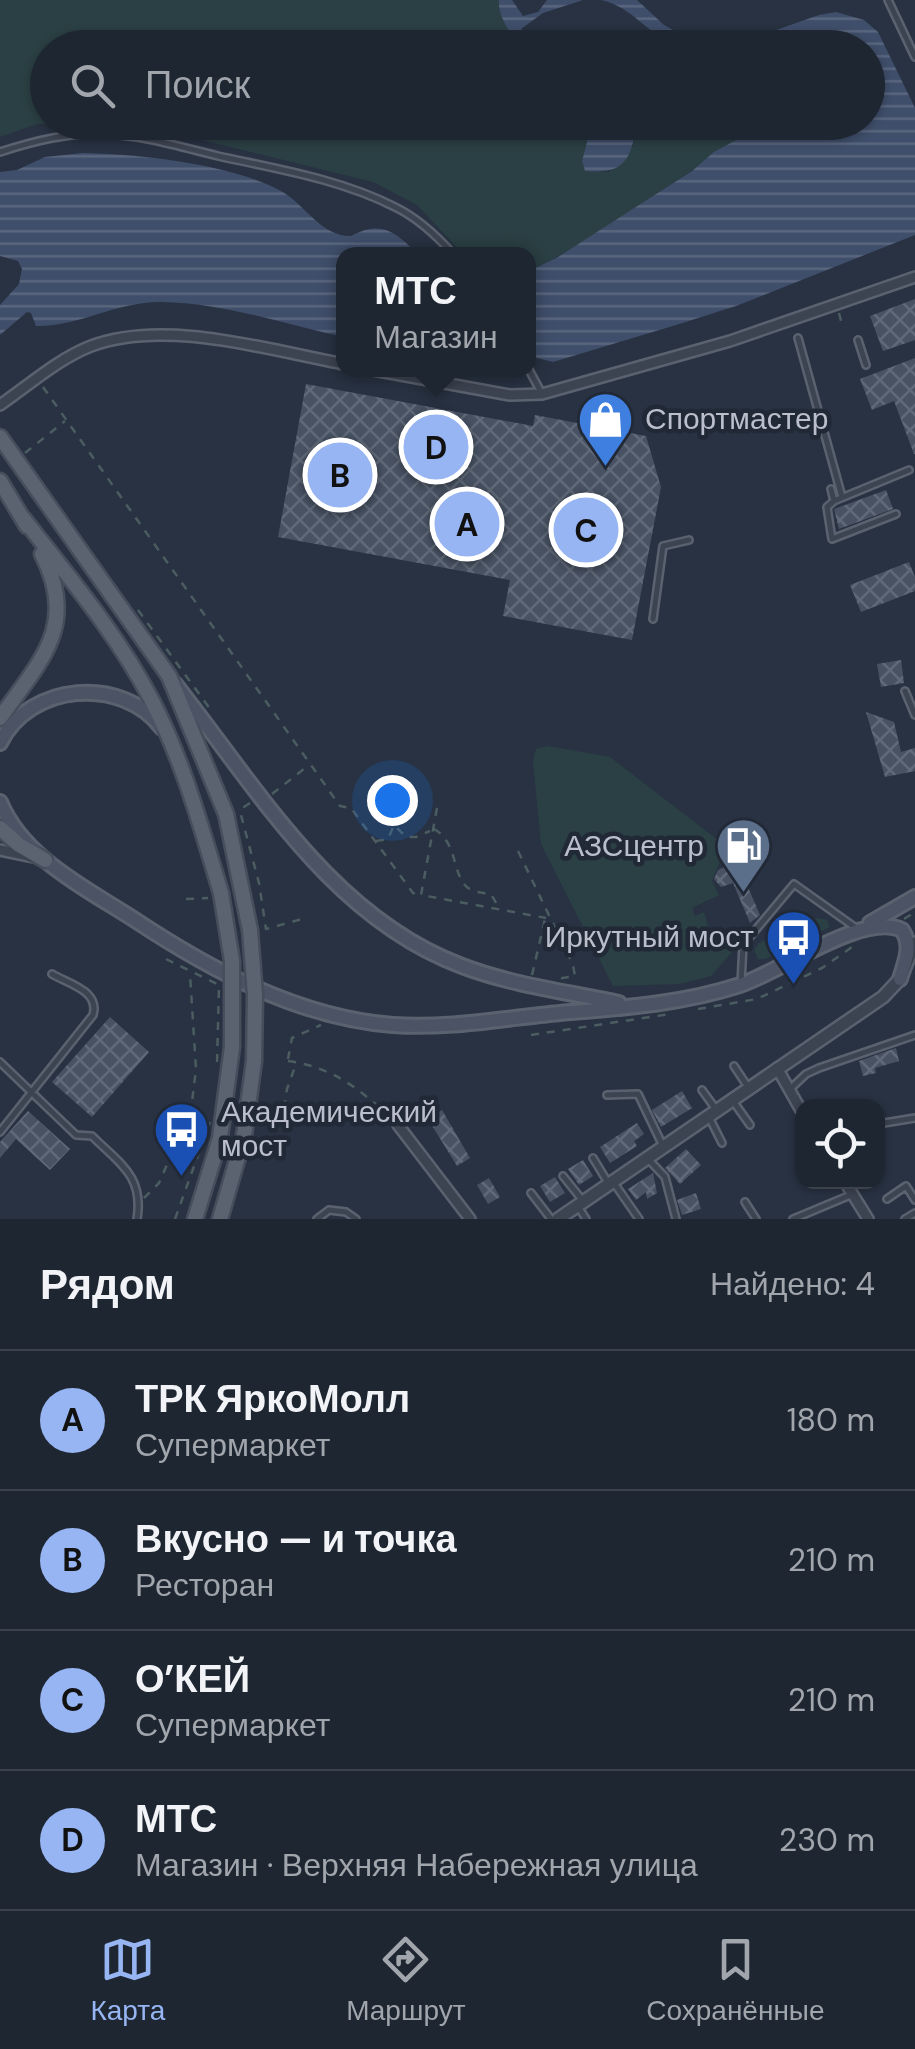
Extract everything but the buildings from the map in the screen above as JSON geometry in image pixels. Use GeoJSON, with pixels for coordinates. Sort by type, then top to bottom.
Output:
{"type":"FeatureCollection","features":[{"type":"Feature","properties":{"kind":"main road"},"geometry":{"type":"LineString","coordinates":[[0,437],[21,457],[169,676],[306,854],[363,909],[428,951],[482,973],[636,1007]]}},
{"type":"Feature","properties":{"kind":"main road"},"geometry":{"type":"LineString","coordinates":[[0,481],[52,572],[57,624],[46,653],[0,718]]}},
{"type":"Feature","properties":{"kind":"main road"},"geometry":{"type":"LineString","coordinates":[[23,518],[117,645],[149,696],[192,798],[232,961],[232,1047],[220,1138],[196,1219]]}},
{"type":"Feature","properties":{"kind":"main road"},"geometry":{"type":"LineString","coordinates":[[169,676],[226,814],[250,930],[255,995],[254,1061],[244,1136],[220,1219]]}},
{"type":"Feature","properties":{"kind":"main road"},"geometry":{"type":"LineString","coordinates":[[0,743],[10,726],[28,710],[72,693],[122,700],[151,716],[166,734]]}},
{"type":"Feature","properties":{"kind":"main road"},"geometry":{"type":"LineString","coordinates":[[0,802],[11,824],[45,860]]}},
{"type":"Feature","properties":{"kind":"main road"},"geometry":{"type":"LineString","coordinates":[[0,828],[19,845],[213,968],[281,998],[334,1015],[390,1025],[420,1026],[636,1007],[741,985],[859,930],[915,897]]}},
{"type":"Feature","properties":{"kind":"main road"},"geometry":{"type":"LineString","coordinates":[[859,930],[886,925],[903,931],[908,953],[900,979]]}},
{"type":"Feature","properties":{"kind":"street"},"geometry":{"type":"LineString","coordinates":[[413,377],[510,394],[542,394],[730,341],[915,276]]}},
{"type":"Feature","properties":{"kind":"street"},"geometry":{"type":"LineString","coordinates":[[0,405],[83,350],[141,334],[191,336],[336,363]]}},
{"type":"Feature","properties":{"kind":"street"},"geometry":{"type":"LineString","coordinates":[[0,850],[45,860]]}},
{"type":"Feature","properties":{"kind":"street"},"geometry":{"type":"LineString","coordinates":[[555,1219],[883,997],[900,979],[915,943]]}},
{"type":"Feature","properties":{"kind":"street"},"geometry":{"type":"LineString","coordinates":[[777,1068],[795,1100]]}},
{"type":"Feature","properties":{"kind":"street"},"geometry":{"type":"LineString","coordinates":[[398,1125],[470,1219]]}},
{"type":"Feature","properties":{"kind":"street"},"geometry":{"type":"LineString","coordinates":[[850,1189],[868,1219]]}},
{"type":"Feature","properties":{"kind":"lane"},"geometry":{"type":"LineString","coordinates":[[888,0],[915,56]]}},
{"type":"Feature","properties":{"kind":"lane"},"geometry":{"type":"LineString","coordinates":[[0,152],[50,140]]}},
{"type":"Feature","properties":{"kind":"lane"},"geometry":{"type":"LineString","coordinates":[[150,140],[323,180],[369,196],[398,208],[447,247]]}},
{"type":"Feature","properties":{"kind":"lane"},"geometry":{"type":"LineString","coordinates":[[798,338],[842,497]]}},
{"type":"Feature","properties":{"kind":"lane"},"geometry":{"type":"LineString","coordinates":[[858,340],[866,365]]}},
{"type":"Feature","properties":{"kind":"lane"},"geometry":{"type":"LineString","coordinates":[[533,377],[542,394]]}},
{"type":"Feature","properties":{"kind":"lane"},"geometry":{"type":"LineString","coordinates":[[896,514],[832,539],[827,508],[842,497],[909,470]]}},
{"type":"Feature","properties":{"kind":"lane"},"geometry":{"type":"LineString","coordinates":[[831,490],[834,502]]}},
{"type":"Feature","properties":{"kind":"lane"},"geometry":{"type":"LineString","coordinates":[[653,620],[664,546],[689,540]]}},
{"type":"Feature","properties":{"kind":"lane"},"geometry":{"type":"LineString","coordinates":[[905,691],[915,715]]}},
{"type":"Feature","properties":{"kind":"lane"},"geometry":{"type":"LineString","coordinates":[[741,985],[743,944],[794,884],[859,930]]}},
{"type":"Feature","properties":{"kind":"lane"},"geometry":{"type":"LineString","coordinates":[[0,1132],[93,1014],[96,1005],[92,997],[52,974]]}},
{"type":"Feature","properties":{"kind":"lane"},"geometry":{"type":"LineString","coordinates":[[789,1090],[819,1068],[915,1035]]}},
{"type":"Feature","properties":{"kind":"lane"},"geometry":{"type":"LineString","coordinates":[[0,1062],[76,1135],[92,1136],[130,1173],[140,1193],[137,1219]]}},
{"type":"Feature","properties":{"kind":"lane"},"geometry":{"type":"LineString","coordinates":[[734,1066],[748,1087]]}},
{"type":"Feature","properties":{"kind":"lane"},"geometry":{"type":"LineString","coordinates":[[702,1090],[722,1143]]}},
{"type":"Feature","properties":{"kind":"lane"},"geometry":{"type":"LineString","coordinates":[[607,1095],[638,1094],[662,1146]]}},
{"type":"Feature","properties":{"kind":"lane"},"geometry":{"type":"LineString","coordinates":[[731,1099],[750,1125]]}},
{"type":"Feature","properties":{"kind":"lane"},"geometry":{"type":"LineString","coordinates":[[885,1123],[915,1118]]}},
{"type":"Feature","properties":{"kind":"lane"},"geometry":{"type":"LineString","coordinates":[[646,1157],[665,1177],[676,1219]]}},
{"type":"Feature","properties":{"kind":"lane"},"geometry":{"type":"LineString","coordinates":[[593,1158],[639,1219]]}},
{"type":"Feature","properties":{"kind":"lane"},"geometry":{"type":"LineString","coordinates":[[563,1176],[586,1219]]}},
{"type":"Feature","properties":{"kind":"lane"},"geometry":{"type":"LineString","coordinates":[[887,1199],[906,1186],[915,1200]]}},
{"type":"Feature","properties":{"kind":"lane"},"geometry":{"type":"LineString","coordinates":[[531,1193],[555,1219]]}},
{"type":"Feature","properties":{"kind":"lane"},"geometry":{"type":"LineString","coordinates":[[794,1219],[853,1194]]}},
{"type":"Feature","properties":{"kind":"lane"},"geometry":{"type":"LineString","coordinates":[[745,1202],[756,1219]]}},
{"type":"Feature","properties":{"kind":"lane"},"geometry":{"type":"LineString","coordinates":[[317,1219],[329,1210],[346,1212],[356,1219]]}},
{"type":"Feature","properties":{"kind":"lane"},"geometry":{"type":"LineString","coordinates":[[906,1219],[915,1213]]}},
{"type":"Feature","properties":{"kind":"path"},"geometry":{"type":"LineString","coordinates":[[37,379],[340,806],[352,808],[413,894],[546,918]]}},
{"type":"Feature","properties":{"kind":"path"},"geometry":{"type":"LineString","coordinates":[[47,394],[55,389]]}},
{"type":"Feature","properties":{"kind":"path"},"geometry":{"type":"LineString","coordinates":[[21,457],[66,420]]}},
{"type":"Feature","properties":{"kind":"path"},"geometry":{"type":"LineString","coordinates":[[128,596],[220,723]]}},
{"type":"Feature","properties":{"kind":"path"},"geometry":{"type":"LineString","coordinates":[[266,787],[270,795],[310,764]]}},
{"type":"Feature","properties":{"kind":"path"},"geometry":{"type":"LineString","coordinates":[[256,799],[244,806],[241,815],[266,929],[302,919]]}},
{"type":"Feature","properties":{"kind":"path"},"geometry":{"type":"LineString","coordinates":[[421,896],[436,808]]}},
{"type":"Feature","properties":{"kind":"path"},"geometry":{"type":"LineString","coordinates":[[375,842],[388,839],[394,824],[412,838],[432,830]]}},
{"type":"Feature","properties":{"kind":"path"},"geometry":{"type":"LineString","coordinates":[[432,830],[450,844],[467,887],[491,894],[499,910]]}},
{"type":"Feature","properties":{"kind":"path"},"geometry":{"type":"LineString","coordinates":[[518,851],[546,918],[573,965],[575,976],[571,978],[531,977],[546,918]]}},
{"type":"Feature","properties":{"kind":"path"},"geometry":{"type":"LineString","coordinates":[[186,898],[215,895]]}},
{"type":"Feature","properties":{"kind":"path"},"geometry":{"type":"LineString","coordinates":[[902,920],[915,912]]}},
{"type":"Feature","properties":{"kind":"path"},"geometry":{"type":"LineString","coordinates":[[166,959],[219,986],[216,1066]]}},
{"type":"Feature","properties":{"kind":"path"},"geometry":{"type":"LineString","coordinates":[[140,1202],[159,1183],[191,1110],[196,1069],[190,973]]}},
{"type":"Feature","properties":{"kind":"path"},"geometry":{"type":"LineString","coordinates":[[321,1026],[292,1038],[288,1061],[346,1080],[398,1125]]}},
{"type":"Feature","properties":{"kind":"path"},"geometry":{"type":"LineString","coordinates":[[282,1124],[286,1089],[297,1062]]}},
{"type":"Feature","properties":{"kind":"path"},"geometry":{"type":"LineString","coordinates":[[175,1219],[210,1120]]}},
{"type":"Feature","properties":{"kind":"green space"},"geometry":{"type":"Polygon","coordinates":[[[0,0],[499,0],[509,30],[30,30],[30,126],[0,137],[0,0]]]}},
{"type":"Feature","properties":{"kind":"green space"},"geometry":{"type":"Polygon","coordinates":[[[201,140],[588,140],[582,161],[585,171],[609,172],[634,140],[739,140],[536,267],[536,247],[456,247],[417,205],[373,182],[201,140]]]}},
{"type":"Feature","properties":{"kind":"green space"},"geometry":{"type":"Polygon","coordinates":[[[548,746],[610,757],[727,847],[730,855],[721,859],[712,881],[719,895],[692,908],[695,916],[704,912],[712,940],[735,932],[735,949],[711,976],[680,984],[613,986],[541,844],[533,761],[536,749],[548,746]]]}},
{"type":"Feature","properties":{"kind":"green space"},"geometry":{"type":"Polygon","coordinates":[[[817,918],[827,920],[830,927],[758,959],[754,950],[759,943],[817,918]]]}},
{"type":"Feature","properties":{"kind":"water"},"geometry":{"type":"Polygon","coordinates":[[[499,0],[512,0],[523,16],[538,12],[547,0],[583,0],[543,13],[522,30],[508,30],[499,0]]]}},
{"type":"Feature","properties":{"kind":"water"},"geometry":{"type":"Polygon","coordinates":[[[601,0],[637,0],[673,30],[651,30],[601,0]]]}},
{"type":"Feature","properties":{"kind":"water"},"geometry":{"type":"Polygon","coordinates":[[[836,12],[864,20],[876,30],[776,30],[836,12]]]}},
{"type":"Feature","properties":{"kind":"water"},"geometry":{"type":"Polygon","coordinates":[[[885,46],[915,108],[915,235],[736,306],[553,362],[536,358],[536,268],[692,171],[736,140],[885,140],[885,46]]]}},
{"type":"Feature","properties":{"kind":"water"},"geometry":{"type":"Polygon","coordinates":[[[588,140],[633,140],[629,155],[618,167],[585,171],[582,161],[588,140]]]}},
{"type":"Feature","properties":{"kind":"water"},"geometry":{"type":"Polygon","coordinates":[[[83,153],[157,158],[211,167],[281,191],[330,231],[351,236],[371,229],[387,230],[410,247],[336,247],[336,335],[231,310],[162,302],[130,305],[52,325],[36,326],[27,312],[0,335],[0,305],[19,284],[22,269],[18,261],[0,256],[0,172],[17,170],[45,157],[83,153]]]}},
{"type":"Feature","properties":{"kind":"place","name":"МТС"},"geometry":{"type":"Point","coordinates":[436,447]}},
{"type":"Feature","properties":{"kind":"place","name":"Спортмастер"},"geometry":{"type":"Point","coordinates":[606,468]}},
{"type":"Feature","properties":{"kind":"place","name":"Вкусно — и точка"},"geometry":{"type":"Point","coordinates":[340,475]}},
{"type":"Feature","properties":{"kind":"place","name":"ТРК ЯркоМолл"},"geometry":{"type":"Point","coordinates":[467,524]}},
{"type":"Feature","properties":{"kind":"place","name":"О’КЕЙ"},"geometry":{"type":"Point","coordinates":[586,530]}},
{"type":"Feature","properties":{"kind":"place","name":"АЗСцентр"},"geometry":{"type":"Point","coordinates":[743,895]}},
{"type":"Feature","properties":{"kind":"place","name":"Иркутный мост"},"geometry":{"type":"Point","coordinates":[793,986]}},
{"type":"Feature","properties":{"kind":"place","name":"Академический мост"},"geometry":{"type":"Point","coordinates":[182,1178]}}]}
